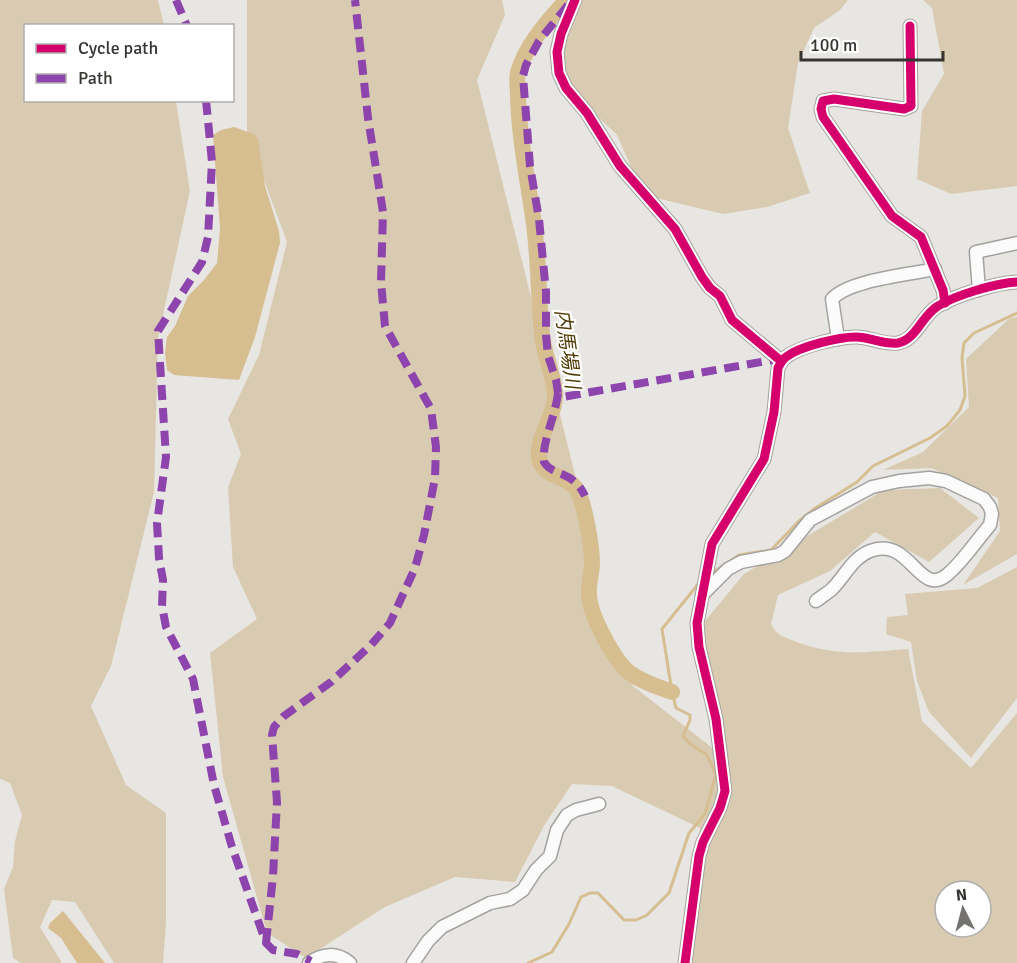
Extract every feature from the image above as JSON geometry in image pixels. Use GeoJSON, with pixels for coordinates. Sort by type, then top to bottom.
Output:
{"type":"FeatureCollection","features":[{"type":"Feature","properties":{"kind":"street"},"geometry":{"type":"LineString","coordinates":[[575,0],[561,34],[557,52],[559,73],[566,88],[587,113],[620,166],[675,229],[702,277],[720,296],[732,320],[781,361]]}},
{"type":"Feature","properties":{"kind":"street"},"geometry":{"type":"LineString","coordinates":[[910,26],[911,106],[904,109],[834,99],[823,101],[821,109],[823,117],[892,216],[921,237],[943,290],[945,303]]}},
{"type":"Feature","properties":{"kind":"street"},"geometry":{"type":"LineString","coordinates":[[979,290],[976,252],[1017,243]]}},
{"type":"Feature","properties":{"kind":"street"},"geometry":{"type":"LineString","coordinates":[[838,339],[832,299],[837,293],[851,286],[935,269]]}},
{"type":"Feature","properties":{"kind":"street"},"geometry":{"type":"LineString","coordinates":[[685,963],[699,856],[725,791],[716,719],[696,634],[706,570],[712,544],[764,459],[781,361],[798,350],[838,339],[858,337],[890,343],[901,342],[910,336],[928,313],[945,303],[979,290],[1007,282],[1017,282]]}},
{"type":"Feature","properties":{"kind":"street"},"geometry":{"type":"LineString","coordinates":[[704,590],[741,562],[778,555],[810,520],[872,487],[929,478],[946,481],[984,499],[990,507],[992,514],[990,525],[948,574],[938,580],[922,576],[905,556],[897,551],[880,549],[862,556],[831,589],[816,601]]}},
{"type":"Feature","properties":{"kind":"street"},"geometry":{"type":"LineString","coordinates":[[413,963],[428,941],[442,927],[490,903],[510,899],[524,890],[536,870],[550,856],[557,830],[567,815],[576,810],[599,804]]}},
{"type":"Feature","properties":{"kind":"street"},"geometry":{"type":"LineString","coordinates":[[309,963],[332,954],[342,956],[350,963]]}},
{"type":"Feature","properties":{"kind":"shaded area"},"geometry":{"type":"Polygon","coordinates":[[[0,0],[158,0],[164,24],[24,24],[24,102],[176,102],[190,191],[158,338],[154,492],[111,666],[91,706],[126,785],[166,813],[166,923],[163,963],[114,963],[75,902],[52,900],[40,927],[62,963],[21,963],[13,958],[4,889],[13,867],[15,841],[22,815],[10,783],[0,779],[0,0]]]}},
{"type":"Feature","properties":{"kind":"shaded area"},"geometry":{"type":"Polygon","coordinates":[[[247,0],[502,0],[505,15],[477,80],[587,523],[587,582],[595,611],[633,686],[724,757],[701,626],[744,574],[884,490],[940,488],[979,518],[929,562],[875,532],[830,571],[778,595],[771,624],[778,634],[825,650],[852,652],[908,649],[922,721],[971,768],[1017,713],[1017,963],[685,963],[696,901],[700,828],[612,786],[572,784],[545,824],[515,882],[455,877],[385,907],[306,958],[267,933],[223,777],[210,653],[257,619],[233,567],[228,487],[241,454],[228,419],[259,355],[287,242],[247,134],[247,0]]]}},
{"type":"Feature","properties":{"kind":"shaded area"},"geometry":{"type":"Polygon","coordinates":[[[581,0],[848,0],[840,10],[814,28],[798,63],[788,128],[810,193],[767,207],[723,214],[656,198],[635,176],[617,135],[569,89],[559,56],[581,0]]]}},
{"type":"Feature","properties":{"kind":"shaded area"},"geometry":{"type":"Polygon","coordinates":[[[923,0],[1017,0],[1017,186],[951,194],[917,179],[922,111],[944,74],[932,8],[923,0]]]}},
{"type":"Feature","properties":{"kind":"shaded area"},"geometry":{"type":"Polygon","coordinates":[[[234,127],[254,134],[258,139],[265,186],[279,231],[280,243],[255,337],[239,380],[174,375],[167,370],[165,353],[167,337],[175,326],[188,296],[217,263],[220,228],[213,135],[221,130],[234,127]]]}},
{"type":"Feature","properties":{"kind":"shaded area"},"geometry":{"type":"Polygon","coordinates":[[[1017,317],[1017,554],[963,585],[1000,531],[998,498],[931,468],[883,470],[923,452],[969,407],[966,359],[1010,318],[1017,317]]]}},
{"type":"Feature","properties":{"kind":"shaded area"},"geometry":{"type":"Polygon","coordinates":[[[1017,567],[1017,698],[971,758],[929,712],[917,681],[911,642],[886,634],[887,617],[908,615],[905,594],[977,588],[1017,567]]]}},
{"type":"Feature","properties":{"kind":"shaded area"},"geometry":{"type":"Polygon","coordinates":[[[63,911],[105,963],[77,963],[61,938],[48,928],[50,923],[63,911]]]}},
{"type":"Feature","properties":{"kind":"waterway","name":"内馬場川"},"geometry":{"type":"LineString","coordinates":[[564,0],[531,44],[521,62],[517,78],[522,141],[536,246],[542,334],[555,392],[555,400],[541,442],[539,458],[545,470],[569,482],[581,498],[592,556],[590,603],[610,648],[630,673],[645,682],[672,692]]}},
{"type":"Feature","properties":{"kind":"waterway"},"geometry":{"type":"LineString","coordinates":[[712,573],[739,555],[771,550],[799,521],[857,482],[873,466],[930,438],[947,426],[960,410],[965,396],[962,358],[964,343],[974,333],[1017,313]]}},
{"type":"Feature","properties":{"kind":"waterway"},"geometry":{"type":"LineString","coordinates":[[528,963],[552,952],[569,924],[581,897],[590,893],[598,893],[624,920],[636,920],[647,915],[669,893],[689,833],[705,814],[716,774],[707,755],[683,736],[690,715],[676,708],[662,629],[699,583]]}},
{"type":"Feature","properties":{"kind":"marked path"},"geometry":{"type":"LineString","coordinates":[[176,0],[186,24]]}},
{"type":"Feature","properties":{"kind":"marked path"},"geometry":{"type":"LineString","coordinates":[[266,943],[277,802],[272,735],[274,727],[284,716],[331,682],[371,645],[390,623],[415,568],[435,478],[436,447],[431,409],[385,326],[381,282],[383,212],[368,118],[355,0]]}},
{"type":"Feature","properties":{"kind":"marked path"},"geometry":{"type":"LineString","coordinates":[[568,5],[539,41],[526,65],[523,76],[530,166],[539,219],[546,292],[548,356],[558,393],[563,397],[778,359]]}},
{"type":"Feature","properties":{"kind":"marked path"},"geometry":{"type":"LineString","coordinates":[[206,102],[212,162],[208,237],[202,262],[158,331],[166,457],[157,523],[163,580],[162,606],[166,627],[193,679],[214,785],[232,847],[266,943],[273,950],[297,954],[311,961]]}},
{"type":"Feature","properties":{"kind":"marked path"},"geometry":{"type":"LineString","coordinates":[[558,393],[545,447],[544,462],[552,470],[574,481],[585,496]]}},
{"type":"Feature","properties":{"kind":"cycle path"},"geometry":{"type":"LineString","coordinates":[[575,0],[561,34],[557,52],[559,73],[566,88],[587,113],[620,166],[675,229],[702,277],[720,296],[732,320],[781,361]]}},
{"type":"Feature","properties":{"kind":"cycle path"},"geometry":{"type":"LineString","coordinates":[[910,26],[911,106],[904,109],[834,99],[823,101],[821,109],[823,117],[892,216],[921,237],[943,290],[945,303]]}},
{"type":"Feature","properties":{"kind":"cycle path"},"geometry":{"type":"LineString","coordinates":[[685,963],[699,856],[725,791],[716,719],[699,647],[697,623],[712,544],[764,459],[774,412],[778,368],[783,359],[792,353],[830,340],[856,337],[888,343],[904,341],[938,306],[988,287],[1017,282]]}}]}
